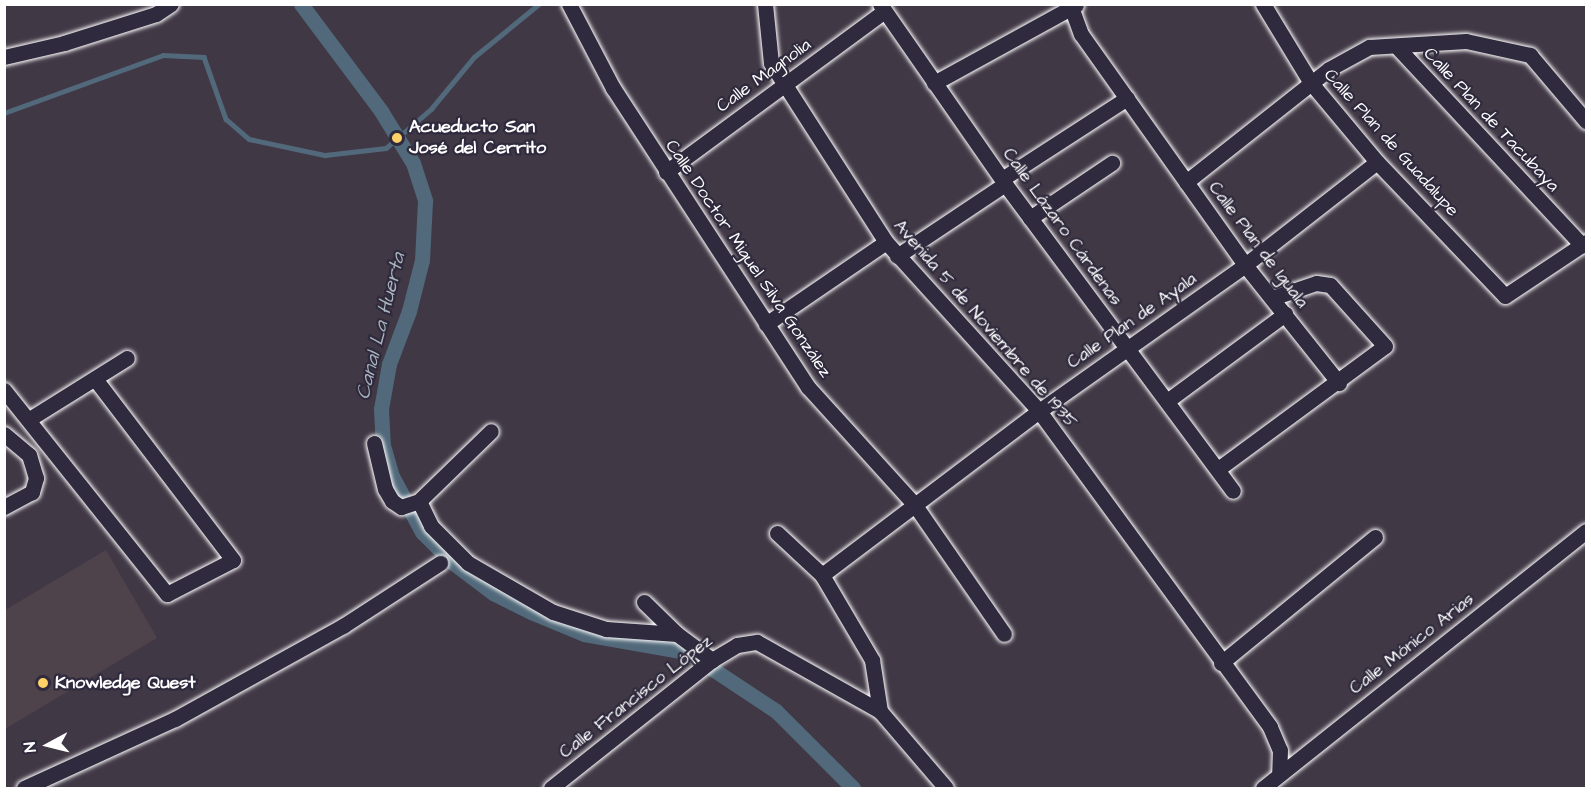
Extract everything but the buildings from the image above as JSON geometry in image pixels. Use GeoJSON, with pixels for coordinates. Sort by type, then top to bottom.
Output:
{"type":"FeatureCollection","features":[{"type":"Feature","properties":{"kind":"street"},"geometry":{"type":"LineString","coordinates":[[4,57],[64,43],[156,14],[171,4]]}},
{"type":"Feature","properties":{"kind":"street","name":"Calle Doctor Miguel Silva González"},"geometry":{"type":"LineString","coordinates":[[569,4],[613,88],[808,387],[914,504],[1004,634]]}},
{"type":"Feature","properties":{"kind":"street","name":"Avenida 5 de Noviembre de 1935"},"geometry":{"type":"LineString","coordinates":[[765,4],[771,63],[783,87],[886,242],[1039,411],[1270,727],[1280,750],[1279,774]]}},
{"type":"Feature","properties":{"kind":"street","name":"Calle Plan de Guadalupe"},"geometry":{"type":"LineString","coordinates":[[1263,4],[1311,83],[1377,162],[1505,296],[1584,243]]}},
{"type":"Feature","properties":{"kind":"street"},"geometry":{"type":"LineString","coordinates":[[934,83],[1072,6]]}},
{"type":"Feature","properties":{"kind":"street","name":"Calle Plan de Iguala"},"geometry":{"type":"LineString","coordinates":[[1072,6],[1081,34],[1245,265],[1339,383]]}},
{"type":"Feature","properties":{"kind":"street","name":"Calle Magnolia"},"geometry":{"type":"LineString","coordinates":[[666,172],[783,87],[882,8]]}},
{"type":"Feature","properties":{"kind":"street","name":"Calle Lázaro Cárdenas"},"geometry":{"type":"LineString","coordinates":[[882,8],[1030,218],[1233,492]]}},
{"type":"Feature","properties":{"kind":"street"},"geometry":{"type":"LineString","coordinates":[[1186,182],[1311,83],[1369,47],[1398,48],[1466,41],[1530,55],[1587,122]]}},
{"type":"Feature","properties":{"kind":"street","name":"Calle Plan de Tacubaya"},"geometry":{"type":"LineString","coordinates":[[1398,48],[1584,243]]}},
{"type":"Feature","properties":{"kind":"street"},"geometry":{"type":"LineString","coordinates":[[897,256],[1127,98]]}},
{"type":"Feature","properties":{"kind":"street","name":"Calle Plan de Ayala"},"geometry":{"type":"LineString","coordinates":[[822,575],[1039,411],[1245,265],[1377,162]]}},
{"type":"Feature","properties":{"kind":"street"},"geometry":{"type":"LineString","coordinates":[[1030,218],[1112,163]]}},
{"type":"Feature","properties":{"kind":"street"},"geometry":{"type":"LineString","coordinates":[[766,324],[886,242]]}},
{"type":"Feature","properties":{"kind":"street"},"geometry":{"type":"LineString","coordinates":[[1218,469],[1339,383],[1385,346],[1330,285],[1316,283],[1272,298]]}},
{"type":"Feature","properties":{"kind":"street"},"geometry":{"type":"LineString","coordinates":[[1167,401],[1285,314]]}},
{"type":"Feature","properties":{"kind":"street"},"geometry":{"type":"LineString","coordinates":[[31,418],[128,358]]}},
{"type":"Feature","properties":{"kind":"street"},"geometry":{"type":"LineString","coordinates":[[4,390],[31,418],[167,594],[233,560],[95,379]]}},
{"type":"Feature","properties":{"kind":"street"},"geometry":{"type":"LineString","coordinates":[[411,504],[491,431]]}},
{"type":"Feature","properties":{"kind":"street"},"geometry":{"type":"LineString","coordinates":[[4,434],[28,455],[36,478],[32,492],[4,507]]}},
{"type":"Feature","properties":{"kind":"street"},"geometry":{"type":"LineString","coordinates":[[374,443],[386,489],[392,501],[411,504],[468,563],[553,612],[606,629],[677,634]]}},
{"type":"Feature","properties":{"kind":"street","name":"Calle Mónico Arias"},"geometry":{"type":"LineString","coordinates":[[1263,789],[1587,531]]}},
{"type":"Feature","properties":{"kind":"street"},"geometry":{"type":"LineString","coordinates":[[777,533],[822,575],[872,660],[880,711]]}},
{"type":"Feature","properties":{"kind":"street"},"geometry":{"type":"LineString","coordinates":[[1221,663],[1375,537]]}},
{"type":"Feature","properties":{"kind":"street"},"geometry":{"type":"LineString","coordinates":[[24,789],[175,719],[343,626],[440,563]]}},
{"type":"Feature","properties":{"kind":"street"},"geometry":{"type":"LineString","coordinates":[[644,602],[708,662]]}},
{"type":"Feature","properties":{"kind":"street","name":"Calle Francisco López"},"geometry":{"type":"LineString","coordinates":[[551,789],[708,662],[737,645],[757,642],[880,711],[946,789]]}},
{"type":"Feature","properties":{"kind":"shaded area","name":"Knowledge Quest"},"geometry":{"type":"Polygon","coordinates":[[[106,550],[157,638],[5,729],[5,610],[106,550]]]}},
{"type":"Feature","properties":{"kind":"waterway","name":"Canal La Huerta"},"geometry":{"type":"LineString","coordinates":[[301,4],[381,111],[413,163],[425,201],[422,260],[409,311],[389,364],[381,409],[383,445],[392,476],[422,532],[452,562],[493,593],[531,612],[584,634],[686,652],[776,711],[853,788]]}},
{"type":"Feature","properties":{"kind":"waterway"},"geometry":{"type":"LineString","coordinates":[[4,113],[163,55],[204,57],[226,119],[249,139],[325,155],[386,148],[431,109],[474,57],[539,4]]}},
{"type":"Feature","properties":{"kind":"place","name":"Acueducto San José del Cerrito"},"geometry":{"type":"Point","coordinates":[397,138]}},
{"type":"Feature","properties":{"kind":"place","name":"Knowledge Quest"},"geometry":{"type":"Point","coordinates":[43,683]}}]}
